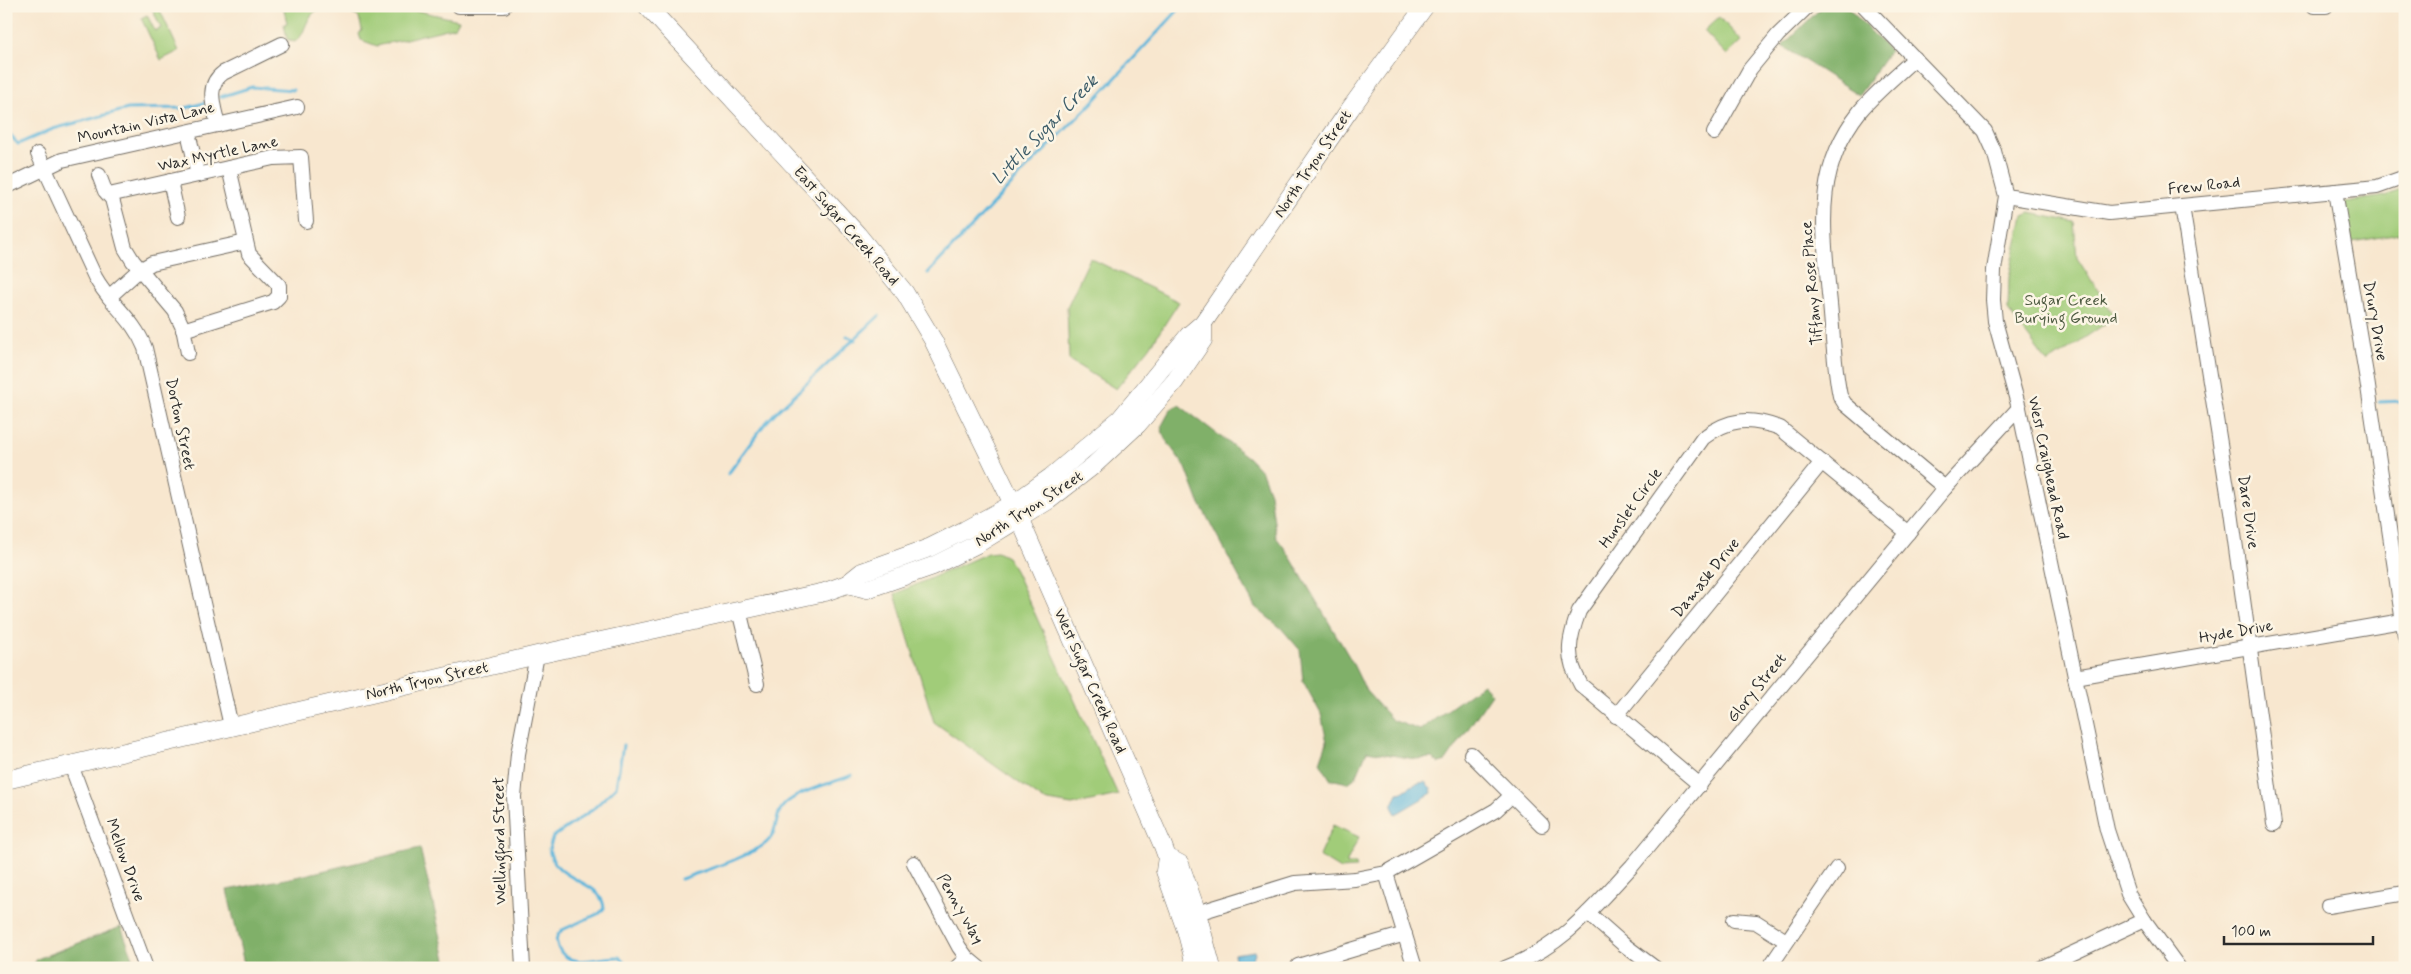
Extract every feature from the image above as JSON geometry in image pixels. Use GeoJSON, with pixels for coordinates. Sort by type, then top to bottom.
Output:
{"type":"FeatureCollection","features":[{"type":"Feature","properties":{"kind":"main road","name":"East Sugar Creek Road"},"geometry":{"type":"LineString","coordinates":[[647,6],[857,234],[905,293],[933,340],[1016,511]]}},
{"type":"Feature","properties":{"kind":"main road","name":"North Tryon Street"},"geometry":{"type":"LineString","coordinates":[[6,780],[537,655],[825,592],[847,584],[862,572],[929,548],[1016,511],[1071,484],[1137,425],[1175,381],[1204,340],[1202,323],[1350,109],[1426,6]]}},
{"type":"Feature","properties":{"kind":"main road","name":"West Sugar Creek Road"},"geometry":{"type":"LineString","coordinates":[[1016,511],[1167,857],[1164,871],[1186,930],[1196,968]]}},
{"type":"Feature","properties":{"kind":"main road","name":"West Sugar Creek Road"},"geometry":{"type":"LineString","coordinates":[[1167,857],[1180,864],[1197,913],[1212,968]]}},
{"type":"Feature","properties":{"kind":"street"},"geometry":{"type":"LineString","coordinates":[[458,6],[504,6]]}},
{"type":"Feature","properties":{"kind":"street"},"geometry":{"type":"LineString","coordinates":[[1714,133],[1750,69],[1778,35],[1808,6]]}},
{"type":"Feature","properties":{"kind":"street","name":"West Craighead Road"},"geometry":{"type":"LineString","coordinates":[[1864,6],[1985,131],[1998,164],[2006,196],[1994,270],[1993,300],[1995,321],[2019,408],[2107,830],[2128,894],[2178,968]]}},
{"type":"Feature","properties":{"kind":"street"},"geometry":{"type":"LineString","coordinates":[[2314,6],[2326,6]]}},
{"type":"Feature","properties":{"kind":"street"},"geometry":{"type":"LineString","coordinates":[[218,125],[211,91],[215,81],[222,73],[282,44]]}},
{"type":"Feature","properties":{"kind":"street","name":"Tiffany Rose Place"},"geometry":{"type":"LineString","coordinates":[[1914,58],[1860,111],[1850,127],[1830,172],[1822,220],[1840,396],[1851,409],[1945,488]]}},
{"type":"Feature","properties":{"kind":"street","name":"Mountain Vista Lane"},"geometry":{"type":"LineString","coordinates":[[6,187],[62,160],[297,107]]}},
{"type":"Feature","properties":{"kind":"street"},"geometry":{"type":"LineString","coordinates":[[188,132],[198,175]]}},
{"type":"Feature","properties":{"kind":"street","name":"Dorton Street"},"geometry":{"type":"LineString","coordinates":[[38,154],[94,277],[132,322],[145,348],[231,726]]}},
{"type":"Feature","properties":{"kind":"street","name":"Wax Myrtle Lane"},"geometry":{"type":"LineString","coordinates":[[109,195],[273,158],[301,157],[306,221]]}},
{"type":"Feature","properties":{"kind":"street"},"geometry":{"type":"LineString","coordinates":[[183,330],[273,302],[279,296],[279,286],[252,259],[246,242],[229,168]]}},
{"type":"Feature","properties":{"kind":"street"},"geometry":{"type":"LineString","coordinates":[[99,174],[112,199],[125,248],[140,269],[170,303],[183,330],[188,353]]}},
{"type":"Feature","properties":{"kind":"street","name":"Frew Road"},"geometry":{"type":"LineString","coordinates":[[2006,196],[2109,213],[2377,187],[2405,177]]}},
{"type":"Feature","properties":{"kind":"street"},"geometry":{"type":"LineString","coordinates":[[170,182],[178,217]]}},
{"type":"Feature","properties":{"kind":"street","name":"Drury Drive"},"geometry":{"type":"LineString","coordinates":[[2334,191],[2367,380],[2405,636]]}},
{"type":"Feature","properties":{"kind":"street","name":"Dare Drive"},"geometry":{"type":"LineString","coordinates":[[2182,206],[2213,394],[2274,824]]}},
{"type":"Feature","properties":{"kind":"street"},"geometry":{"type":"LineString","coordinates":[[109,297],[140,269],[158,262],[246,242]]}},
{"type":"Feature","properties":{"kind":"street","name":"Glory Street"},"geometry":{"type":"LineString","coordinates":[[1505,968],[1550,947],[1588,913],[1632,866],[1945,488],[2019,408]]}},
{"type":"Feature","properties":{"kind":"street","name":"Hunslet Circle"},"geometry":{"type":"LineString","coordinates":[[1700,785],[1616,716],[1582,685],[1572,668],[1569,652],[1571,634],[1579,611],[1703,438],[1718,426],[1738,421],[1760,420],[1780,428],[1908,533]]}},
{"type":"Feature","properties":{"kind":"street","name":"Damask Drive"},"geometry":{"type":"LineString","coordinates":[[1616,716],[1822,462]]}},
{"type":"Feature","properties":{"kind":"street"},"geometry":{"type":"LineString","coordinates":[[739,610],[757,684]]}},
{"type":"Feature","properties":{"kind":"street","name":"Hyde Drive"},"geometry":{"type":"LineString","coordinates":[[2075,677],[2402,621]]}},
{"type":"Feature","properties":{"kind":"street","name":"Wellingford Street"},"geometry":{"type":"LineString","coordinates":[[523,968],[514,797],[518,754],[537,655]]}},
{"type":"Feature","properties":{"kind":"street"},"geometry":{"type":"LineString","coordinates":[[1471,754],[1542,825]]}},
{"type":"Feature","properties":{"kind":"street","name":"Mellow Drive"},"geometry":{"type":"LineString","coordinates":[[71,765],[146,968]]}},
{"type":"Feature","properties":{"kind":"street"},"geometry":{"type":"LineString","coordinates":[[1197,913],[1295,883],[1355,879],[1386,873],[1496,810],[1512,796]]}},
{"type":"Feature","properties":{"kind":"street","name":"Penny Way"},"geometry":{"type":"LineString","coordinates":[[914,863],[967,958],[979,968]]}},
{"type":"Feature","properties":{"kind":"street"},"geometry":{"type":"LineString","coordinates":[[1769,968],[1837,868]]}},
{"type":"Feature","properties":{"kind":"street"},"geometry":{"type":"LineString","coordinates":[[1386,873],[1415,968]]}},
{"type":"Feature","properties":{"kind":"street"},"geometry":{"type":"LineString","coordinates":[[2328,906],[2405,893]]}},
{"type":"Feature","properties":{"kind":"street"},"geometry":{"type":"LineString","coordinates":[[1588,913],[1651,967]]}},
{"type":"Feature","properties":{"kind":"street"},"geometry":{"type":"LineString","coordinates":[[1734,920],[1756,922],[1786,942]]}},
{"type":"Feature","properties":{"kind":"street"},"geometry":{"type":"LineString","coordinates":[[2042,968],[2144,920]]}},
{"type":"Feature","properties":{"kind":"street"},"geometry":{"type":"LineString","coordinates":[[1298,966],[1405,934]]}},
{"type":"Feature","properties":{"kind":"street"},"geometry":{"type":"LineString","coordinates":[[956,968],[967,958]]}},
{"type":"Feature","properties":{"kind":"green space"},"geometry":{"type":"Polygon","coordinates":[[[151,6],[158,6],[179,51],[161,60],[141,18],[147,15],[155,31],[161,28],[151,6]]]}},
{"type":"Feature","properties":{"kind":"green space"},"geometry":{"type":"Polygon","coordinates":[[[283,6],[325,6],[312,14],[302,35],[294,42],[287,39],[284,24],[287,23],[283,6]]]}},
{"type":"Feature","properties":{"kind":"green space"},"geometry":{"type":"Polygon","coordinates":[[[335,6],[396,6],[459,20],[455,27],[377,46],[361,40],[359,34],[362,30],[359,17],[335,6]]]}},
{"type":"Feature","properties":{"kind":"green space"},"geometry":{"type":"Polygon","coordinates":[[[1823,6],[1846,6],[1890,51],[1859,95],[1782,46],[1823,6]]]}},
{"type":"Feature","properties":{"kind":"green space"},"geometry":{"type":"Polygon","coordinates":[[[1719,17],[1742,41],[1727,55],[1704,31],[1719,17]]]}},
{"type":"Feature","properties":{"kind":"green space"},"geometry":{"type":"Polygon","coordinates":[[[2405,188],[2405,233],[2352,242],[2345,202],[2386,196],[2405,188]]]}},
{"type":"Feature","properties":{"kind":"green space","name":"Sugar Creek Burying Ground"},"geometry":{"type":"Polygon","coordinates":[[[2030,213],[2074,222],[2077,258],[2115,317],[2048,363],[2008,310],[2009,277],[2023,216],[2030,213]]]}},
{"type":"Feature","properties":{"kind":"green space"},"geometry":{"type":"Polygon","coordinates":[[[1090,258],[1179,302],[1150,347],[1116,389],[1069,360],[1067,307],[1090,258]]]}},
{"type":"Feature","properties":{"kind":"green space"},"geometry":{"type":"Polygon","coordinates":[[[1179,405],[1249,458],[1262,472],[1270,493],[1276,537],[1288,553],[1351,660],[1366,691],[1392,720],[1420,730],[1483,684],[1492,694],[1446,761],[1439,763],[1432,758],[1415,759],[1367,751],[1356,777],[1348,783],[1330,779],[1320,762],[1327,742],[1321,714],[1303,681],[1300,650],[1281,628],[1255,607],[1198,500],[1186,468],[1165,439],[1161,427],[1171,409],[1179,405]]]}},
{"type":"Feature","properties":{"kind":"green space"},"geometry":{"type":"Polygon","coordinates":[[[997,552],[1007,557],[1013,566],[1118,795],[1072,805],[1043,800],[934,722],[895,594],[988,553],[997,552]]]}},
{"type":"Feature","properties":{"kind":"green space"},"geometry":{"type":"Polygon","coordinates":[[[1333,825],[1359,837],[1347,861],[1347,864],[1356,864],[1357,868],[1340,869],[1319,856],[1333,825]]]}},
{"type":"Feature","properties":{"kind":"green space"},"geometry":{"type":"Polygon","coordinates":[[[420,848],[448,968],[245,968],[227,890],[296,877],[420,848]]]}},
{"type":"Feature","properties":{"kind":"green space"},"geometry":{"type":"Polygon","coordinates":[[[121,927],[137,968],[32,968],[37,959],[121,927]]]}},
{"type":"Feature","properties":{"kind":"water"},"geometry":{"type":"Polygon","coordinates":[[[1425,782],[1431,788],[1432,793],[1396,814],[1392,807],[1398,793],[1415,784],[1425,782]]]}},
{"type":"Feature","properties":{"kind":"water"},"geometry":{"type":"Polygon","coordinates":[[[1254,951],[1255,953],[1249,968],[1237,968],[1234,954],[1254,951]]]}},
{"type":"Feature","properties":{"kind":"waterway","name":"Little Sugar Creek"},"geometry":{"type":"LineString","coordinates":[[928,273],[1023,172],[1094,101],[1182,6]]}},
{"type":"Feature","properties":{"kind":"waterway"},"geometry":{"type":"LineString","coordinates":[[220,97],[252,87],[293,90]]}},
{"type":"Feature","properties":{"kind":"waterway"},"geometry":{"type":"LineString","coordinates":[[6,131],[18,144],[53,129],[128,109],[186,108],[204,103]]}},
{"type":"Feature","properties":{"kind":"waterway","name":"Little Sugar Creek"},"geometry":{"type":"LineString","coordinates":[[728,474],[763,426],[775,413],[879,316]]}},
{"type":"Feature","properties":{"kind":"waterway"},"geometry":{"type":"LineString","coordinates":[[847,336],[856,340]]}},
{"type":"Feature","properties":{"kind":"waterway"},"geometry":{"type":"LineString","coordinates":[[2379,402],[2405,401]]}},
{"type":"Feature","properties":{"kind":"waterway","name":"Little Sugar Creek"},"geometry":{"type":"LineString","coordinates":[[623,745],[616,787],[592,810],[553,837],[549,849],[553,860],[560,869],[595,891],[601,898],[604,908],[600,913],[562,930],[557,938],[558,947],[569,959],[585,961],[619,957],[631,968]]}},
{"type":"Feature","properties":{"kind":"waterway"},"geometry":{"type":"LineString","coordinates":[[681,879],[733,860],[762,846],[772,836],[781,809],[791,799],[852,775]]}}]}
